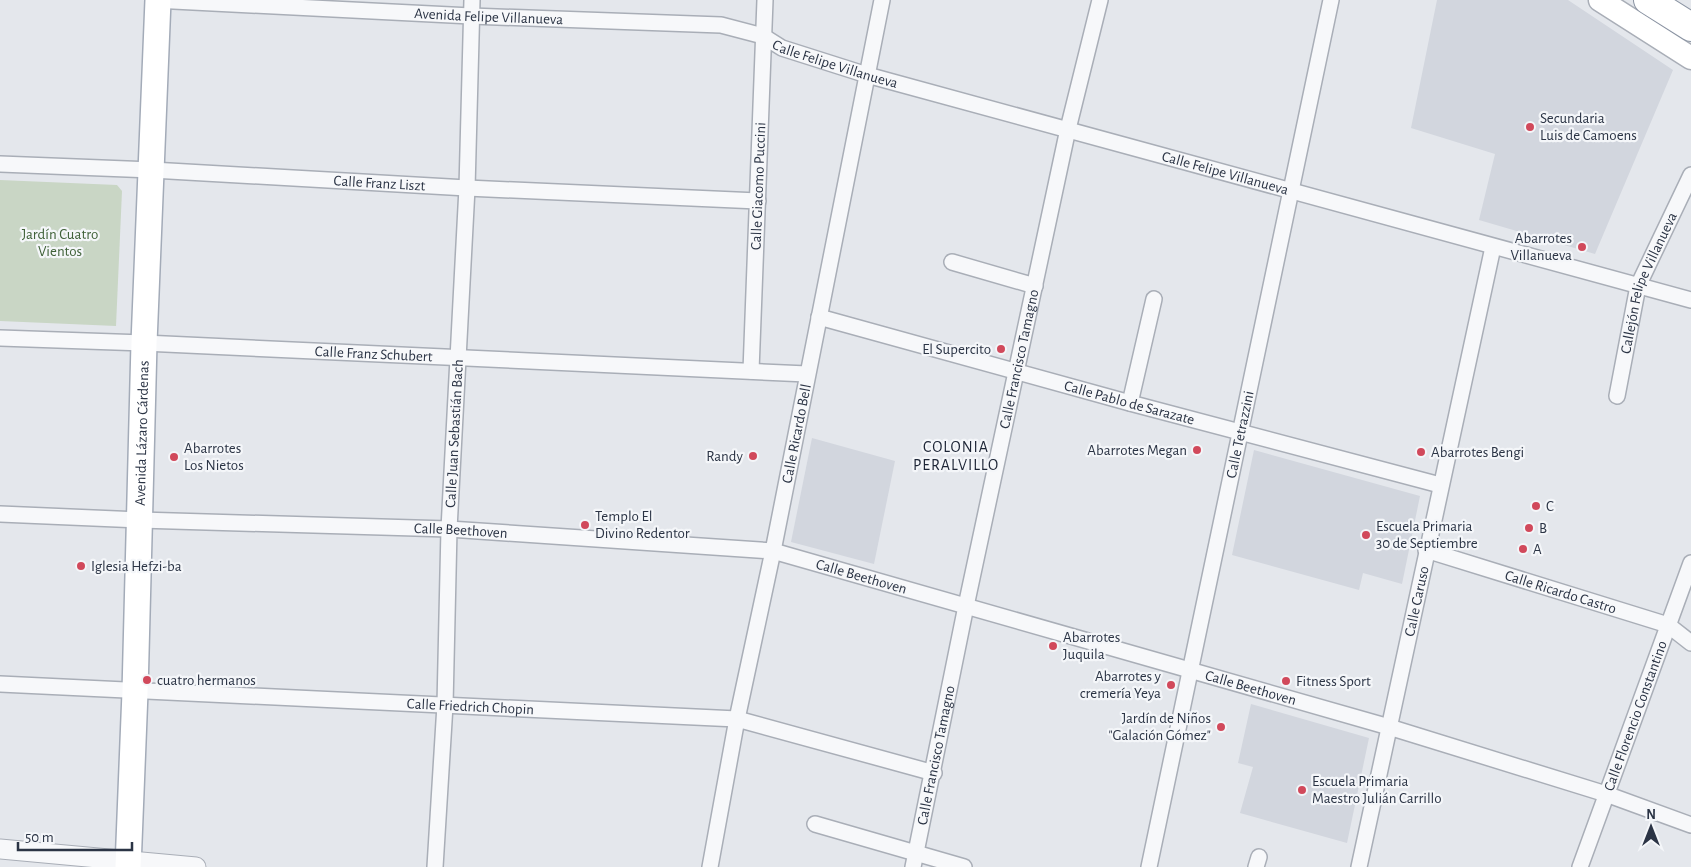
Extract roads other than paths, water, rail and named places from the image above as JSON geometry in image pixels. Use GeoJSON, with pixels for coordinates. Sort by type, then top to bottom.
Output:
{"type":"FeatureCollection","features":[{"type":"Feature","properties":{"kind":"highway"},"geometry":{"type":"LineString","coordinates":[[1648,0],[1691,26]]}},
{"type":"Feature","properties":{"kind":"main road","name":"Avenida Lázaro Cárdenas"},"geometry":{"type":"LineString","coordinates":[[128,864],[135,692],[144,344],[158,0]]}},
{"type":"Feature","properties":{"kind":"main road"},"geometry":{"type":"LineString","coordinates":[[1600,0],[1691,58]]}},
{"type":"Feature","properties":{"kind":"street","name":"Avenida Felipe Villanueva"},"geometry":{"type":"LineString","coordinates":[[154,0],[721,26],[763,36]]}},
{"type":"Feature","properties":{"kind":"street","name":"Calle Juan Sebastián Bach"},"geometry":{"type":"LineString","coordinates":[[435,867],[445,705],[449,529],[467,188],[472,0]]}},
{"type":"Feature","properties":{"kind":"street","name":"Calle Giacomo Puccini"},"geometry":{"type":"LineString","coordinates":[[751,371],[764,0]]}},
{"type":"Feature","properties":{"kind":"street","name":"Calle Ricardo Bell"},"geometry":{"type":"LineString","coordinates":[[710,867],[737,719],[773,551],[882,0]]}},
{"type":"Feature","properties":{"kind":"street","name":"Calle Francisco Tamagno"},"geometry":{"type":"LineString","coordinates":[[915,860],[934,773],[966,606],[1068,129],[1100,0]]}},
{"type":"Feature","properties":{"kind":"street","name":"Calle Tetrazzini"},"geometry":{"type":"LineString","coordinates":[[1149,867],[1242,431],[1290,190],[1332,0]]}},
{"type":"Feature","properties":{"kind":"street","name":"Calle Felipe Villanueva"},"geometry":{"type":"LineString","coordinates":[[763,36],[782,48],[867,75],[1691,300]]}},
{"type":"Feature","properties":{"kind":"street","name":"Calle Franz Liszt"},"geometry":{"type":"LineString","coordinates":[[0,164],[758,201]]}},
{"type":"Feature","properties":{"kind":"street","name":"Callejón Felipe Villanueva"},"geometry":{"type":"LineString","coordinates":[[1617,396],[1638,286],[1691,175]]}},
{"type":"Feature","properties":{"kind":"street","name":"Calle Caruso"},"geometry":{"type":"LineString","coordinates":[[1359,867],[1492,247]]}},
{"type":"Feature","properties":{"kind":"street"},"geometry":{"type":"LineString","coordinates":[[952,262],[1035,286]]}},
{"type":"Feature","properties":{"kind":"street"},"geometry":{"type":"LineString","coordinates":[[1130,403],[1154,299]]}},
{"type":"Feature","properties":{"kind":"street","name":"Calle Pablo de Sarazate"},"geometry":{"type":"LineString","coordinates":[[819,317],[1130,403],[1242,431],[1440,485]]}},
{"type":"Feature","properties":{"kind":"street","name":"Calle Franz Schubert"},"geometry":{"type":"LineString","coordinates":[[0,338],[807,374]]}},
{"type":"Feature","properties":{"kind":"street","name":"Calle Beethoven"},"geometry":{"type":"LineString","coordinates":[[0,514],[449,529],[773,551],[1190,672],[1388,727],[1606,794],[1691,826]]}},
{"type":"Feature","properties":{"kind":"street","name":"Calle Ricardo Castro"},"geometry":{"type":"LineString","coordinates":[[1426,550],[1668,625],[1691,643]]}},
{"type":"Feature","properties":{"kind":"street","name":"Calle Florencio Constantino"},"geometry":{"type":"LineString","coordinates":[[1580,867],[1691,564]]}},
{"type":"Feature","properties":{"kind":"street","name":"Calle Friedrich Chopin"},"geometry":{"type":"LineString","coordinates":[[0,684],[135,692],[737,719],[934,773]]}},
{"type":"Feature","properties":{"kind":"street"},"geometry":{"type":"LineString","coordinates":[[815,824],[915,860],[964,867]]}},
{"type":"Feature","properties":{"kind":"street"},"geometry":{"type":"LineString","coordinates":[[0,849],[128,864],[196,867]]}},
{"type":"Feature","properties":{"kind":"place","name":"Secundaria Luis de Camoens"},"geometry":{"type":"Point","coordinates":[1530,127]}},
{"type":"Feature","properties":{"kind":"place","name":"Abarrotes Villanueva"},"geometry":{"type":"Point","coordinates":[1582,247]}},
{"type":"Feature","properties":{"kind":"place","name":"El Supercito"},"geometry":{"type":"Point","coordinates":[1001,349]}},
{"type":"Feature","properties":{"kind":"place","name":"Abarrotes Megan"},"geometry":{"type":"Point","coordinates":[1197,450]}},
{"type":"Feature","properties":{"kind":"place","name":"Abarrotes Bengi"},"geometry":{"type":"Point","coordinates":[1421,452]}},
{"type":"Feature","properties":{"kind":"place","name":"Randy"},"geometry":{"type":"Point","coordinates":[753,456]}},
{"type":"Feature","properties":{"kind":"place","name":"Abarrotes Los Nietos"},"geometry":{"type":"Point","coordinates":[174,457]}},
{"type":"Feature","properties":{"kind":"place","name":"C"},"geometry":{"type":"Point","coordinates":[1536,506]}},
{"type":"Feature","properties":{"kind":"place","name":"Templo El Divino Redentor"},"geometry":{"type":"Point","coordinates":[585,525]}},
{"type":"Feature","properties":{"kind":"place","name":"B"},"geometry":{"type":"Point","coordinates":[1529,528]}},
{"type":"Feature","properties":{"kind":"place","name":"Escuela Primaria 30 de Septiembre"},"geometry":{"type":"Point","coordinates":[1366,535]}},
{"type":"Feature","properties":{"kind":"place","name":"A"},"geometry":{"type":"Point","coordinates":[1523,549]}},
{"type":"Feature","properties":{"kind":"place","name":"Iglesia Hefzi-ba"},"geometry":{"type":"Point","coordinates":[81,566]}},
{"type":"Feature","properties":{"kind":"place","name":"Abarrotes Juquila"},"geometry":{"type":"Point","coordinates":[1053,646]}},
{"type":"Feature","properties":{"kind":"place","name":"cuatro hermanos"},"geometry":{"type":"Point","coordinates":[147,680]}},
{"type":"Feature","properties":{"kind":"place","name":"Fitness Sport"},"geometry":{"type":"Point","coordinates":[1286,681]}},
{"type":"Feature","properties":{"kind":"place","name":"Abarrotes y cremería Yeya"},"geometry":{"type":"Point","coordinates":[1171,685]}},
{"type":"Feature","properties":{"kind":"place","name":"Jardín de Niños \"Galación Gómez\""},"geometry":{"type":"Point","coordinates":[1221,727]}},
{"type":"Feature","properties":{"kind":"place","name":"Escuela Primaria Maestro Julián Carrillo"},"geometry":{"type":"Point","coordinates":[1302,790]}},
{"type":"Feature","properties":{"kind":"district","name":"COLONIA PERALVILLO"},"geometry":{"type":"Point","coordinates":[956,455]}},
{"type":"Feature","properties":{"kind":"park label","name":"Jardín Cuatro Vientos"},"geometry":{"type":"Point","coordinates":[60,242]}}]}
